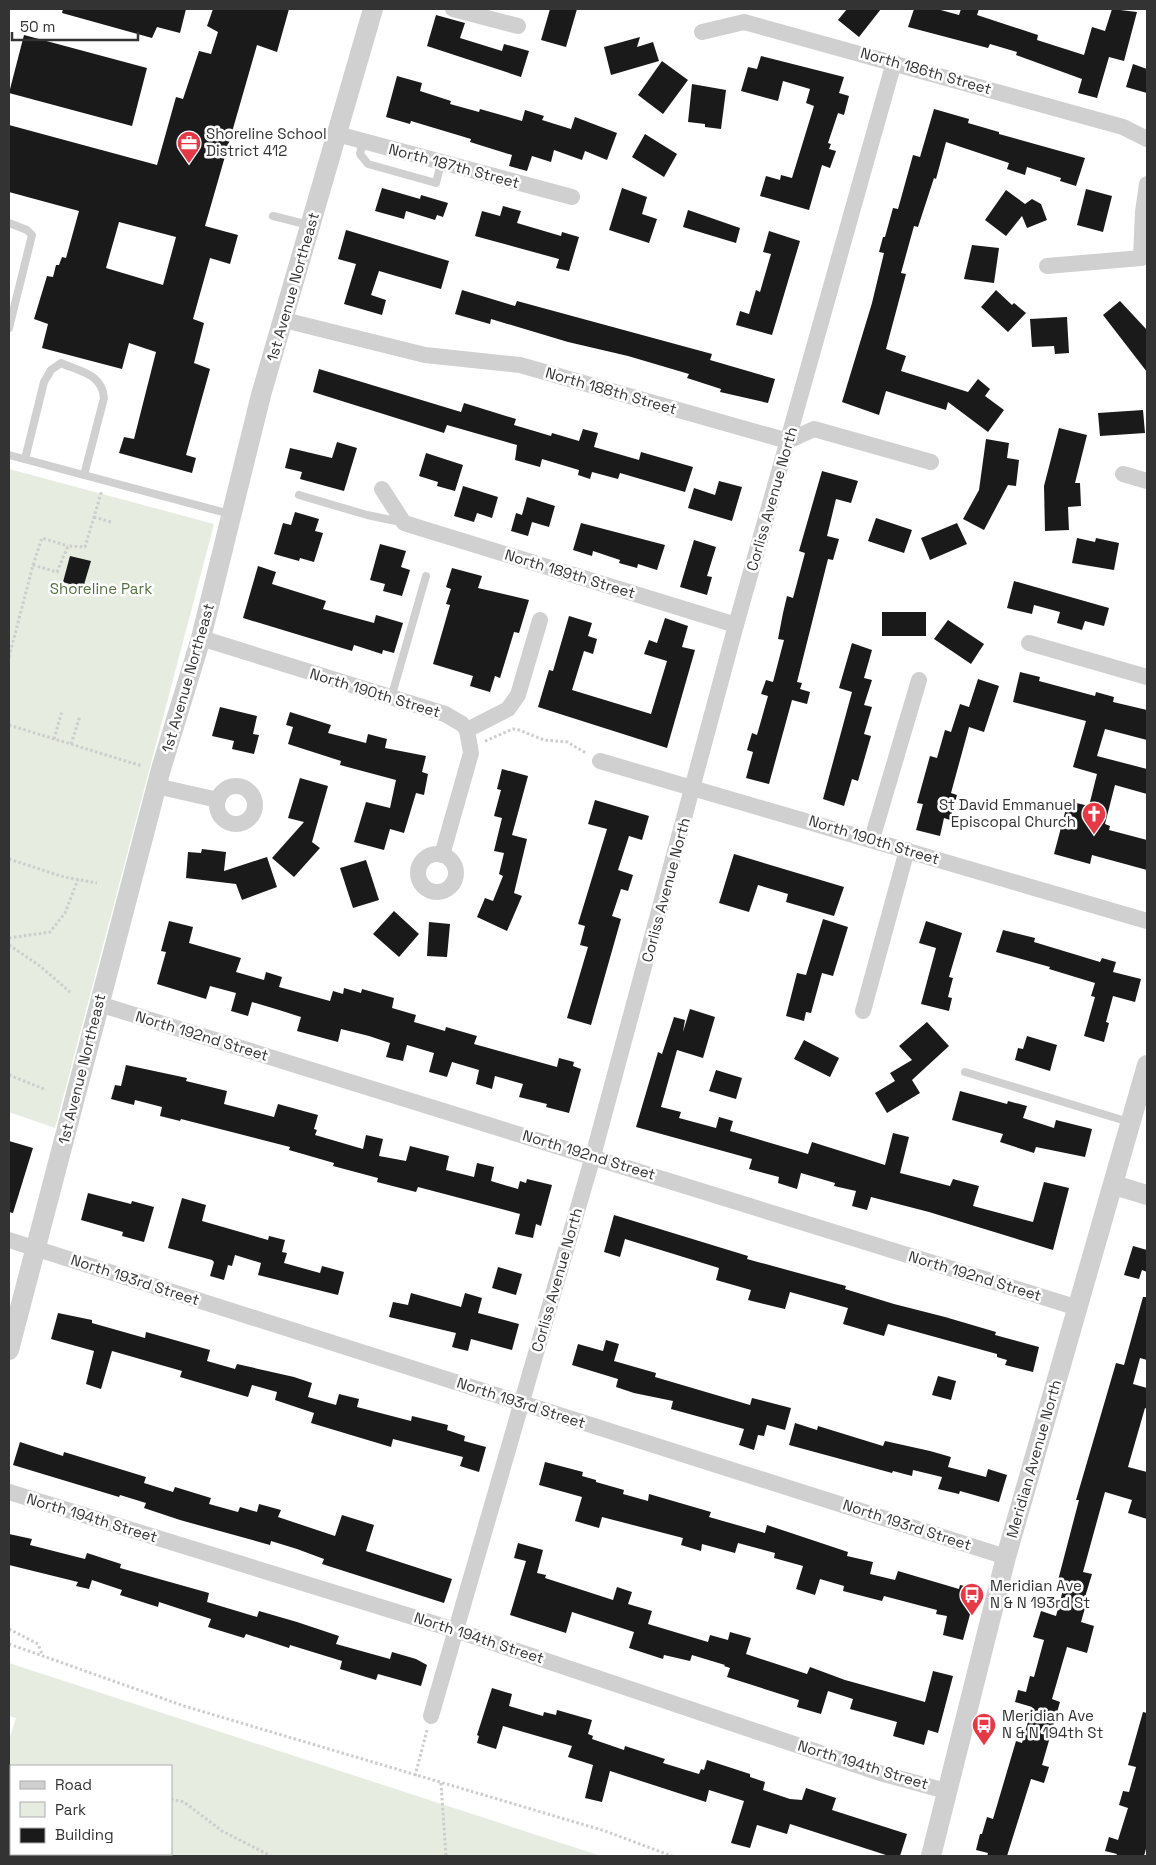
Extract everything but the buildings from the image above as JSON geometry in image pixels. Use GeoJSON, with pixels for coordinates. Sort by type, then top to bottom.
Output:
{"type":"FeatureCollection","features":[{"type":"Feature","properties":{"kind":"street","name":"1st Avenue Northeast"},"geometry":{"type":"LineString","coordinates":[[9,1350],[156,786],[201,638],[261,395],[373,9]]}},
{"type":"Feature","properties":{"kind":"street"},"geometry":{"type":"LineString","coordinates":[[454,9],[518,26]]}},
{"type":"Feature","properties":{"kind":"street","name":"North 186th Street"},"geometry":{"type":"LineString","coordinates":[[702,32],[744,22],[894,62],[1123,127],[1147,139]]}},
{"type":"Feature","properties":{"kind":"street","name":"Corliss Avenue North"},"geometry":{"type":"LineString","coordinates":[[431,1716],[520,1402],[593,1156],[694,788],[736,625],[894,62]]}},
{"type":"Feature","properties":{"kind":"street","name":"North 187th Street"},"geometry":{"type":"LineString","coordinates":[[337,134],[572,197]]}},
{"type":"Feature","properties":{"kind":"street"},"geometry":{"type":"LineString","coordinates":[[1047,266],[1144,263],[1143,212],[1147,184]]}},
{"type":"Feature","properties":{"kind":"street","name":"North 188th Street"},"geometry":{"type":"LineString","coordinates":[[284,320],[425,355],[520,365],[788,442]]}},
{"type":"Feature","properties":{"kind":"street"},"geometry":{"type":"LineString","coordinates":[[788,442],[814,429],[931,462]]}},
{"type":"Feature","properties":{"kind":"street"},"geometry":{"type":"LineString","coordinates":[[1123,474],[1147,481]]}},
{"type":"Feature","properties":{"kind":"street"},"geometry":{"type":"LineString","coordinates":[[382,489],[404,523]]}},
{"type":"Feature","properties":{"kind":"street","name":"North 189th Street"},"geometry":{"type":"LineString","coordinates":[[404,523],[736,625]]}},
{"type":"Feature","properties":{"kind":"street"},"geometry":{"type":"LineString","coordinates":[[442,855],[471,753],[467,730],[508,709],[518,695],[540,620]]}},
{"type":"Feature","properties":{"kind":"street","name":"North 190th Street"},"geometry":{"type":"LineString","coordinates":[[201,638],[445,714],[462,724],[467,730]]}},
{"type":"Feature","properties":{"kind":"street"},"geometry":{"type":"LineString","coordinates":[[1029,643],[1147,677]]}},
{"type":"Feature","properties":{"kind":"street"},"geometry":{"type":"LineString","coordinates":[[872,839],[919,680]]}},
{"type":"Feature","properties":{"kind":"street","name":"North 190th Street"},"geometry":{"type":"LineString","coordinates":[[600,761],[1147,921]]}},
{"type":"Feature","properties":{"kind":"street"},"geometry":{"type":"LineString","coordinates":[[156,786],[218,800]]}},
{"type":"Feature","properties":{"kind":"street"},"geometry":{"type":"LineString","coordinates":[[863,1012],[908,850]]}},
{"type":"Feature","properties":{"kind":"street","name":"North 192nd Street"},"geometry":{"type":"LineString","coordinates":[[99,1004],[1078,1308]]}},
{"type":"Feature","properties":{"kind":"street","name":"Meridian Avenue North"},"geometry":{"type":"LineString","coordinates":[[931,1856],[1006,1557],[1114,1186],[1147,1065]]}},
{"type":"Feature","properties":{"kind":"street"},"geometry":{"type":"LineString","coordinates":[[1114,1186],[1147,1195]]}},
{"type":"Feature","properties":{"kind":"street","name":"North 193rd Street"},"geometry":{"type":"LineString","coordinates":[[9,1240],[1006,1557]]}},
{"type":"Feature","properties":{"kind":"street","name":"North 194th Street"},"geometry":{"type":"LineString","coordinates":[[9,1492],[455,1630],[880,1773],[946,1791]]}},
{"type":"Feature","properties":{"kind":"lane"},"geometry":{"type":"LineString","coordinates":[[273,216],[311,225]]}},
{"type":"Feature","properties":{"kind":"lane"},"geometry":{"type":"LineString","coordinates":[[9,223],[27,230],[32,235],[9,328]]}},
{"type":"Feature","properties":{"kind":"lane"},"geometry":{"type":"LineString","coordinates":[[25,460],[44,382],[51,370],[61,363],[98,380],[103,387],[104,398],[84,475]]}},
{"type":"Feature","properties":{"kind":"lane"},"geometry":{"type":"LineString","coordinates":[[9,455],[232,514]]}},
{"type":"Feature","properties":{"kind":"lane","name":"North 189th Street"},"geometry":{"type":"LineString","coordinates":[[299,495],[367,515],[404,523]]}},
{"type":"Feature","properties":{"kind":"lane"},"geometry":{"type":"LineString","coordinates":[[391,698],[426,576]]}},
{"type":"Feature","properties":{"kind":"lane"},"geometry":{"type":"LineString","coordinates":[[965,1072],[1131,1122]]}},
{"type":"Feature","properties":{"kind":"path"},"geometry":{"type":"LineString","coordinates":[[9,657],[32,565],[42,538],[68,546],[85,547],[99,499]]}},
{"type":"Feature","properties":{"kind":"path"},"geometry":{"type":"LineString","coordinates":[[94,517],[111,522]]}},
{"type":"Feature","properties":{"kind":"path"},"geometry":{"type":"LineString","coordinates":[[32,565],[57,572],[68,546]]}},
{"type":"Feature","properties":{"kind":"path"},"geometry":{"type":"LineString","coordinates":[[54,739],[62,711]]}},
{"type":"Feature","properties":{"kind":"path"},"geometry":{"type":"LineString","coordinates":[[71,744],[80,716]]}},
{"type":"Feature","properties":{"kind":"path"},"geometry":{"type":"LineString","coordinates":[[9,725],[142,766]]}},
{"type":"Feature","properties":{"kind":"path"},"geometry":{"type":"LineString","coordinates":[[467,730],[482,743],[513,730],[519,730],[544,740],[567,742],[600,761]]}},
{"type":"Feature","properties":{"kind":"path"},"geometry":{"type":"LineString","coordinates":[[9,859],[78,880],[97,883]]}},
{"type":"Feature","properties":{"kind":"path"},"geometry":{"type":"LineString","coordinates":[[9,938],[50,932],[65,913],[78,880]]}},
{"type":"Feature","properties":{"kind":"path"},"geometry":{"type":"LineString","coordinates":[[9,946],[40,966],[70,992]]}},
{"type":"Feature","properties":{"kind":"path"},"geometry":{"type":"LineString","coordinates":[[9,1075],[44,1089]]}},
{"type":"Feature","properties":{"kind":"path"},"geometry":{"type":"LineString","coordinates":[[9,1629],[38,1644],[42,1655]]}},
{"type":"Feature","properties":{"kind":"path"},"geometry":{"type":"LineString","coordinates":[[9,1644],[184,1706],[605,1831],[672,1856]]}},
{"type":"Feature","properties":{"kind":"path"},"geometry":{"type":"LineString","coordinates":[[415,1776],[431,1716]]}},
{"type":"Feature","properties":{"kind":"path"},"geometry":{"type":"LineString","coordinates":[[441,1783],[446,1856]]}},
{"type":"Feature","properties":{"kind":"path"},"geometry":{"type":"LineString","coordinates":[[172,1799],[184,1802],[222,1832],[272,1856]]}},
{"type":"Feature","properties":{"kind":"green space","name":"Shoreline Park"},"geometry":{"type":"Polygon","coordinates":[[[9,469],[214,524],[55,1128],[9,1112],[9,469]]]}},
{"type":"Feature","properties":{"kind":"green space"},"geometry":{"type":"Polygon","coordinates":[[[9,1663],[601,1856],[9,1856],[9,1740],[16,1718],[9,1716],[9,1663]]]}},
{"type":"Feature","properties":{"kind":"place","name":"Shoreline School District 412"},"geometry":{"type":"Point","coordinates":[189,164]}},
{"type":"Feature","properties":{"kind":"place","name":"St David Emmanuel Episcopal Church"},"geometry":{"type":"Point","coordinates":[1094,835]}},
{"type":"Feature","properties":{"kind":"place","name":"Meridian Ave N & N 193rd St"},"geometry":{"type":"Point","coordinates":[972,1616]}},
{"type":"Feature","properties":{"kind":"place","name":"Meridian Ave N & N 194th St"},"geometry":{"type":"Point","coordinates":[984,1746]}}]}
